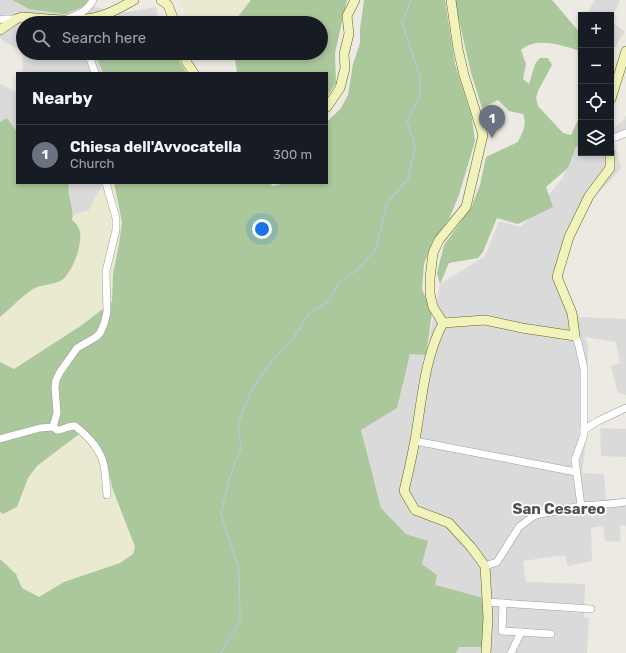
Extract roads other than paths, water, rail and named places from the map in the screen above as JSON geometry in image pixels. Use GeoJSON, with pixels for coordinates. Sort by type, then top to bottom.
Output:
{"type":"FeatureCollection","features":[{"type":"Feature","properties":{"kind":"street"},"geometry":{"type":"LineString","coordinates":[[73,16],[87,9],[93,0]]}},
{"type":"Feature","properties":{"kind":"street"},"geometry":{"type":"LineString","coordinates":[[101,16],[134,0]]}},
{"type":"Feature","properties":{"kind":"street"},"geometry":{"type":"LineString","coordinates":[[161,0],[168,5],[172,16]]}},
{"type":"Feature","properties":{"kind":"street"},"geometry":{"type":"LineString","coordinates":[[328,106],[340,88],[345,68],[344,54],[349,34],[347,16],[355,0]]}},
{"type":"Feature","properties":{"kind":"street"},"geometry":{"type":"LineString","coordinates":[[443,323],[433,307],[430,294],[433,253],[439,240],[466,207],[483,135],[464,75],[458,49],[451,0]]}},
{"type":"Feature","properties":{"kind":"street"},"geometry":{"type":"LineString","coordinates":[[0,20],[16,19]]}},
{"type":"Feature","properties":{"kind":"street"},"geometry":{"type":"LineString","coordinates":[[0,30],[16,19]]}},
{"type":"Feature","properties":{"kind":"street"},"geometry":{"type":"LineString","coordinates":[[614,89],[626,51]]}},
{"type":"Feature","properties":{"kind":"street"},"geometry":{"type":"LineString","coordinates":[[90,60],[95,72]]}},
{"type":"Feature","properties":{"kind":"street"},"geometry":{"type":"LineString","coordinates":[[186,60],[193,72]]}},
{"type":"Feature","properties":{"kind":"street"},"geometry":{"type":"LineString","coordinates":[[614,137],[626,133]]}},
{"type":"Feature","properties":{"kind":"street"},"geometry":{"type":"LineString","coordinates":[[581,506],[575,460],[584,435],[584,369],[578,342],[575,336],[572,313],[557,277],[569,237],[589,196],[610,168],[610,156]]}},
{"type":"Feature","properties":{"kind":"street"},"geometry":{"type":"LineString","coordinates":[[53,427],[57,413],[55,387],[56,380],[77,348],[100,333],[107,312],[106,271],[116,230],[116,218],[106,184]]}},
{"type":"Feature","properties":{"kind":"street"},"geometry":{"type":"LineString","coordinates":[[443,323],[485,320],[522,328],[575,336]]}},
{"type":"Feature","properties":{"kind":"street"},"geometry":{"type":"LineString","coordinates":[[443,323],[434,342],[422,390],[415,441],[404,491],[415,510],[449,524],[471,547],[485,566],[488,618],[486,653]]}},
{"type":"Feature","properties":{"kind":"street"},"geometry":{"type":"LineString","coordinates":[[584,430],[598,421],[626,408]]}},
{"type":"Feature","properties":{"kind":"street"},"geometry":{"type":"LineString","coordinates":[[0,439],[40,428],[53,427],[57,430],[62,430],[75,426],[97,448],[100,454],[104,466],[107,495]]}},
{"type":"Feature","properties":{"kind":"street"},"geometry":{"type":"LineString","coordinates":[[415,441],[576,472]]}},
{"type":"Feature","properties":{"kind":"street"},"geometry":{"type":"LineString","coordinates":[[485,566],[497,562],[519,527],[535,515],[581,506],[626,502]]}},
{"type":"Feature","properties":{"kind":"street"},"geometry":{"type":"LineString","coordinates":[[487,602],[591,608]]}},
{"type":"Feature","properties":{"kind":"street"},"geometry":{"type":"LineString","coordinates":[[503,603],[502,631],[551,634]]}},
{"type":"Feature","properties":{"kind":"street"},"geometry":{"type":"LineString","coordinates":[[511,653],[521,632]]}},
{"type":"Feature","properties":{"kind":"waterway"},"geometry":{"type":"LineString","coordinates":[[221,653],[240,620],[239,569],[221,514],[229,479],[241,448],[238,424],[251,391],[267,367],[294,337],[309,313],[328,302],[339,283],[357,270],[376,249],[387,203],[408,179],[415,147],[407,121],[420,96],[420,77],[402,23],[411,0]]}},
{"type":"Feature","properties":{"kind":"place","name":"Chiesa dell'Avvocatella"},"geometry":{"type":"Point","coordinates":[492,138]}},
{"type":"Feature","properties":{"kind":"district","name":"San Cesareo"},"geometry":{"type":"Point","coordinates":[559,509]}}]}
